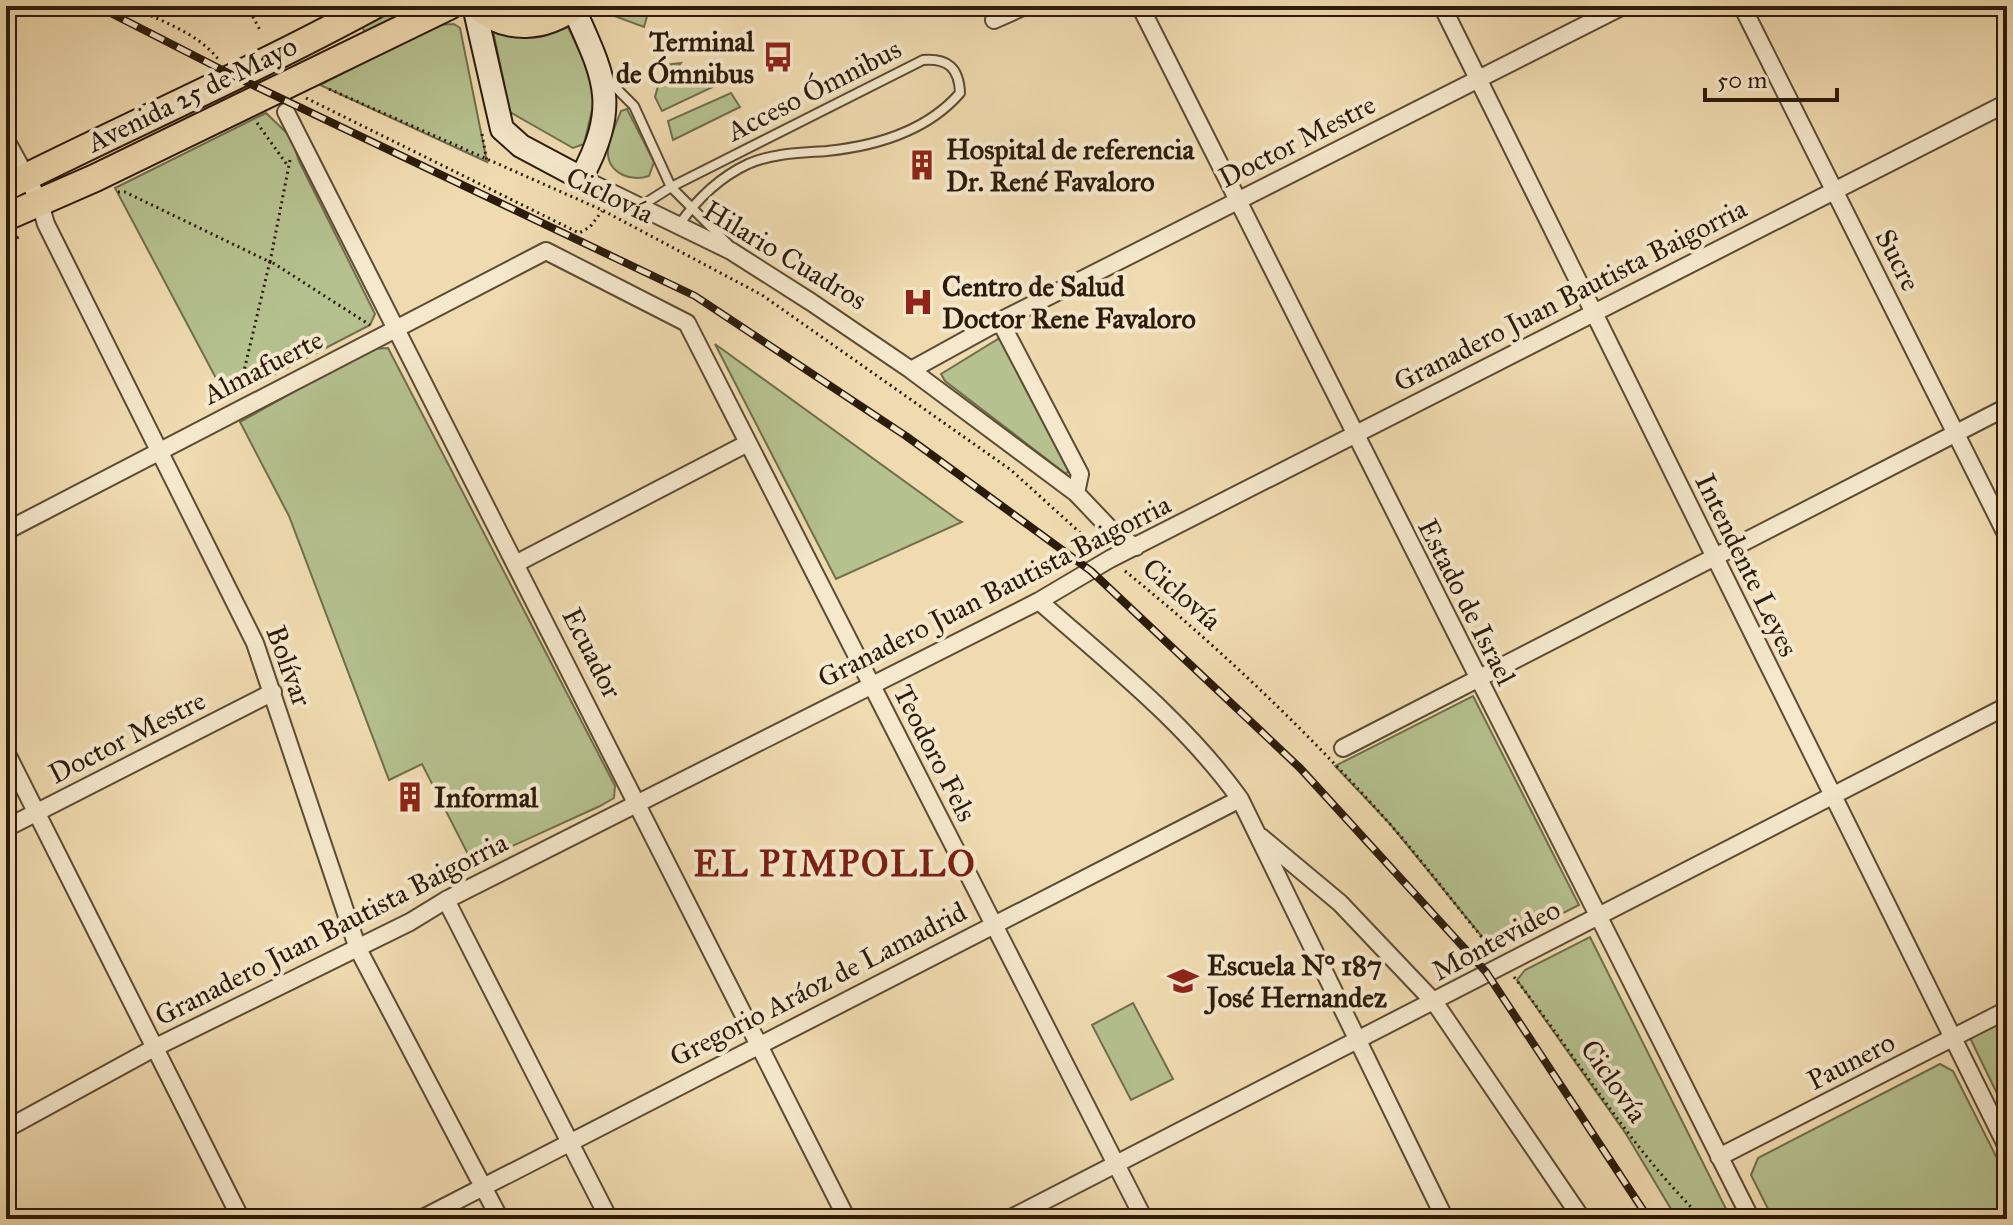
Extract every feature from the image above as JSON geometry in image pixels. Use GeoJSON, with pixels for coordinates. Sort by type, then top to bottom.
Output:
{"type":"FeatureCollection","features":[{"type":"Feature","properties":{"kind":"main road","name":"Avenida 25 de Mayo"},"geometry":{"type":"LineString","coordinates":[[6,217],[29,197],[373,6]]}},
{"type":"Feature","properties":{"kind":"main road","name":"Avenida 25 de Mayo"},"geometry":{"type":"LineString","coordinates":[[29,197],[95,178],[449,6]]}},
{"type":"Feature","properties":{"kind":"main road"},"geometry":{"type":"LineString","coordinates":[[476,6],[493,17],[526,25],[543,23],[573,6]]}},
{"type":"Feature","properties":{"kind":"street","name":"Hilario Cuadros"},"geometry":{"type":"LineString","coordinates":[[476,6],[502,129],[521,146],[611,194],[736,254],[911,370],[1076,493],[1115,534],[1136,547]]}},
{"type":"Feature","properties":{"kind":"street"},"geometry":{"type":"LineString","coordinates":[[573,6],[603,75],[606,109],[581,178]]}},
{"type":"Feature","properties":{"kind":"street"},"geometry":{"type":"LineString","coordinates":[[991,13],[1025,6]]}},
{"type":"Feature","properties":{"kind":"street","name":"Estado de Israel"},"geometry":{"type":"LineString","coordinates":[[1140,6],[1751,1219]]}},
{"type":"Feature","properties":{"kind":"street","name":"Intendente Leyes"},"geometry":{"type":"LineString","coordinates":[[1442,6],[2007,1147]]}},
{"type":"Feature","properties":{"kind":"street","name":"Doctor Mestre"},"geometry":{"type":"LineString","coordinates":[[911,370],[1000,321],[1623,6]]}},
{"type":"Feature","properties":{"kind":"street","name":"Sucre"},"geometry":{"type":"LineString","coordinates":[[1742,6],[2007,536]]}},
{"type":"Feature","properties":{"kind":"street","name":"Granadero Juan Bautista Baigorria"},"geometry":{"type":"LineString","coordinates":[[6,1129],[156,1047],[358,949],[446,900],[870,683],[1039,601],[1110,559],[2007,103]]}},
{"type":"Feature","properties":{"kind":"street","name":"Ecuador"},"geometry":{"type":"LineString","coordinates":[[286,112],[390,332],[517,563],[847,1219]]}},
{"type":"Feature","properties":{"kind":"street","name":"Bolívar"},"geometry":{"type":"LineString","coordinates":[[6,140],[29,197],[160,448],[255,643],[358,949],[500,1219]]}},
{"type":"Feature","properties":{"kind":"street","name":"Almafuerte"},"geometry":{"type":"LineString","coordinates":[[6,531],[160,448],[546,251]]}},
{"type":"Feature","properties":{"kind":"street","name":"Teodoro Fels"},"geometry":{"type":"LineString","coordinates":[[546,251],[687,323],[1144,1219]]}},
{"type":"Feature","properties":{"kind":"street"},"geometry":{"type":"LineString","coordinates":[[1000,321],[1080,474],[1076,493]]}},
{"type":"Feature","properties":{"kind":"street"},"geometry":{"type":"LineString","coordinates":[[1343,748],[2007,407]]}},
{"type":"Feature","properties":{"kind":"street"},"geometry":{"type":"LineString","coordinates":[[517,563],[748,443]]}},
{"type":"Feature","properties":{"kind":"street"},"geometry":{"type":"LineString","coordinates":[[1039,601],[1171,719],[1219,770],[1240,799],[1445,1219]]}},
{"type":"Feature","properties":{"kind":"street","name":"Doctor Mestre"},"geometry":{"type":"LineString","coordinates":[[6,828],[273,692]]}},
{"type":"Feature","properties":{"kind":"street","name":"Montevideo"},"geometry":{"type":"LineString","coordinates":[[1009,1219],[1435,1003],[1486,972],[1505,966],[1596,916],[2007,706]]}},
{"type":"Feature","properties":{"kind":"street"},"geometry":{"type":"LineString","coordinates":[[6,752],[241,1219]]}},
{"type":"Feature","properties":{"kind":"street","name":"Gregorio Aráoz de Lamadrid"},"geometry":{"type":"LineString","coordinates":[[421,1219],[1240,799]]}},
{"type":"Feature","properties":{"kind":"street"},"geometry":{"type":"LineString","coordinates":[[1256,834],[1340,903],[1435,1003],[1582,1219]]}},
{"type":"Feature","properties":{"kind":"street"},"geometry":{"type":"LineString","coordinates":[[446,900],[609,1219]]}},
{"type":"Feature","properties":{"kind":"street","name":"Paunero"},"geometry":{"type":"LineString","coordinates":[[1719,1157],[2007,1010]]}},
{"type":"Feature","properties":{"kind":"lane","name":"Acceso Ómnibus"},"geometry":{"type":"LineString","coordinates":[[639,207],[671,187],[923,60],[938,59],[951,64],[960,79],[960,93],[949,107],[899,135],[865,146],[774,156],[749,164],[711,188],[679,226]]}},
{"type":"Feature","properties":{"kind":"lane"},"geometry":{"type":"LineString","coordinates":[[603,75],[634,106],[671,187],[736,254]]}},
{"type":"Feature","properties":{"kind":"path"},"geometry":{"type":"LineString","coordinates":[[129,6],[211,49],[222,64]]}},
{"type":"Feature","properties":{"kind":"path"},"geometry":{"type":"LineString","coordinates":[[247,6],[260,30]]}},
{"type":"Feature","properties":{"kind":"path","name":"Ciclovía"},"geometry":{"type":"LineString","coordinates":[[320,85],[487,162],[602,210],[762,295],[1011,470],[1169,607],[1316,746],[1390,824],[1505,966],[1626,1134],[1668,1185],[1703,1219]]}},
{"type":"Feature","properties":{"kind":"path"},"geometry":{"type":"LineString","coordinates":[[234,411],[306,98],[313,92]]}},
{"type":"Feature","properties":{"kind":"path"},"geometry":{"type":"LineString","coordinates":[[306,98],[579,233],[590,227],[611,194]]}},
{"type":"Feature","properties":{"kind":"path"},"geometry":{"type":"LineString","coordinates":[[482,131],[487,162]]}},
{"type":"Feature","properties":{"kind":"path"},"geometry":{"type":"LineString","coordinates":[[115,193],[125,192],[270,261],[390,332]]}},
{"type":"Feature","properties":{"kind":"path"},"geometry":{"type":"LineString","coordinates":[[6,243],[29,197]]}},
{"type":"Feature","properties":{"kind":"green space"},"geometry":{"type":"Polygon","coordinates":[[[405,6],[418,6],[365,32],[362,27],[405,6]]]}},
{"type":"Feature","properties":{"kind":"green space"},"geometry":{"type":"Polygon","coordinates":[[[608,6],[650,6],[644,27],[606,13],[608,6]]]}},
{"type":"Feature","properties":{"kind":"green space"},"geometry":{"type":"Polygon","coordinates":[[[491,21],[529,33],[547,33],[568,27],[597,89],[584,144],[573,148],[510,112],[491,21]]]}},
{"type":"Feature","properties":{"kind":"green space"},"geometry":{"type":"Polygon","coordinates":[[[454,24],[460,28],[487,162],[320,85],[436,25],[454,24]]]}},
{"type":"Feature","properties":{"kind":"green space"},"geometry":{"type":"Polygon","coordinates":[[[681,63],[673,74],[679,83],[687,84],[695,77],[719,84],[662,111],[655,97],[664,65],[681,63]]]}},
{"type":"Feature","properties":{"kind":"green space"},"geometry":{"type":"Polygon","coordinates":[[[731,93],[740,107],[673,140],[668,121],[731,93]]]}},
{"type":"Feature","properties":{"kind":"green space"},"geometry":{"type":"Polygon","coordinates":[[[627,109],[654,162],[649,176],[636,178],[623,175],[610,162],[608,146],[621,111],[627,109]]]}},
{"type":"Feature","properties":{"kind":"green space"},"geometry":{"type":"Polygon","coordinates":[[[266,113],[291,137],[299,161],[375,314],[370,325],[227,399],[115,188],[266,113]]]}},
{"type":"Feature","properties":{"kind":"green space"},"geometry":{"type":"Polygon","coordinates":[[[998,339],[1009,345],[1069,470],[1066,474],[945,381],[941,374],[998,339]]]}},
{"type":"Feature","properties":{"kind":"green space"},"geometry":{"type":"Polygon","coordinates":[[[715,344],[958,520],[962,522],[836,579],[715,344]]]}},
{"type":"Feature","properties":{"kind":"green space"},"geometry":{"type":"Polygon","coordinates":[[[388,348],[615,786],[614,798],[600,806],[473,864],[422,764],[389,780],[289,516],[240,422],[370,349],[388,348]]]}},
{"type":"Feature","properties":{"kind":"green space"},"geometry":{"type":"Polygon","coordinates":[[[1473,696],[1579,905],[1492,949],[1390,824],[1335,766],[1473,696]]]}},
{"type":"Feature","properties":{"kind":"green space"},"geometry":{"type":"Polygon","coordinates":[[[1590,937],[1731,1219],[1677,1219],[1626,1134],[1517,980],[1525,970],[1590,937]]]}},
{"type":"Feature","properties":{"kind":"green space"},"geometry":{"type":"Polygon","coordinates":[[[1133,1003],[1173,1079],[1131,1100],[1092,1025],[1133,1003]]]}},
{"type":"Feature","properties":{"kind":"green space"},"geometry":{"type":"Polygon","coordinates":[[[2007,1020],[2007,1114],[1970,1038],[2007,1020]]]}},
{"type":"Feature","properties":{"kind":"green space"},"geometry":{"type":"Polygon","coordinates":[[[1940,1064],[1953,1071],[2007,1178],[2007,1219],[1773,1219],[1751,1175],[1758,1158],[1940,1064]]]}},
{"type":"Feature","properties":{"kind":"railway"},"geometry":{"type":"LineString","coordinates":[[97,6],[234,76],[695,296],[906,436],[1091,571],[1300,768],[1486,972],[1649,1219]]}},
{"type":"Feature","properties":{"kind":"place","name":"Terminal de Ómnibus"},"geometry":{"type":"Point","coordinates":[778,57]}},
{"type":"Feature","properties":{"kind":"place","name":"Hospital de referencia Dr. René Favaloro"},"geometry":{"type":"Point","coordinates":[922,165]}},
{"type":"Feature","properties":{"kind":"place","name":"Centro de Salud Doctor Rene Favaloro"},"geometry":{"type":"Point","coordinates":[918,302]}},
{"type":"Feature","properties":{"kind":"place","name":"Informal"},"geometry":{"type":"Point","coordinates":[410,797]}},
{"type":"Feature","properties":{"kind":"place","name":"Escuela N° 187 José Hernandez"},"geometry":{"type":"Point","coordinates":[1183,981]}},
{"type":"Feature","properties":{"kind":"district","name":"EL PIMPOLLO"},"geometry":{"type":"Point","coordinates":[835,864]}}]}
